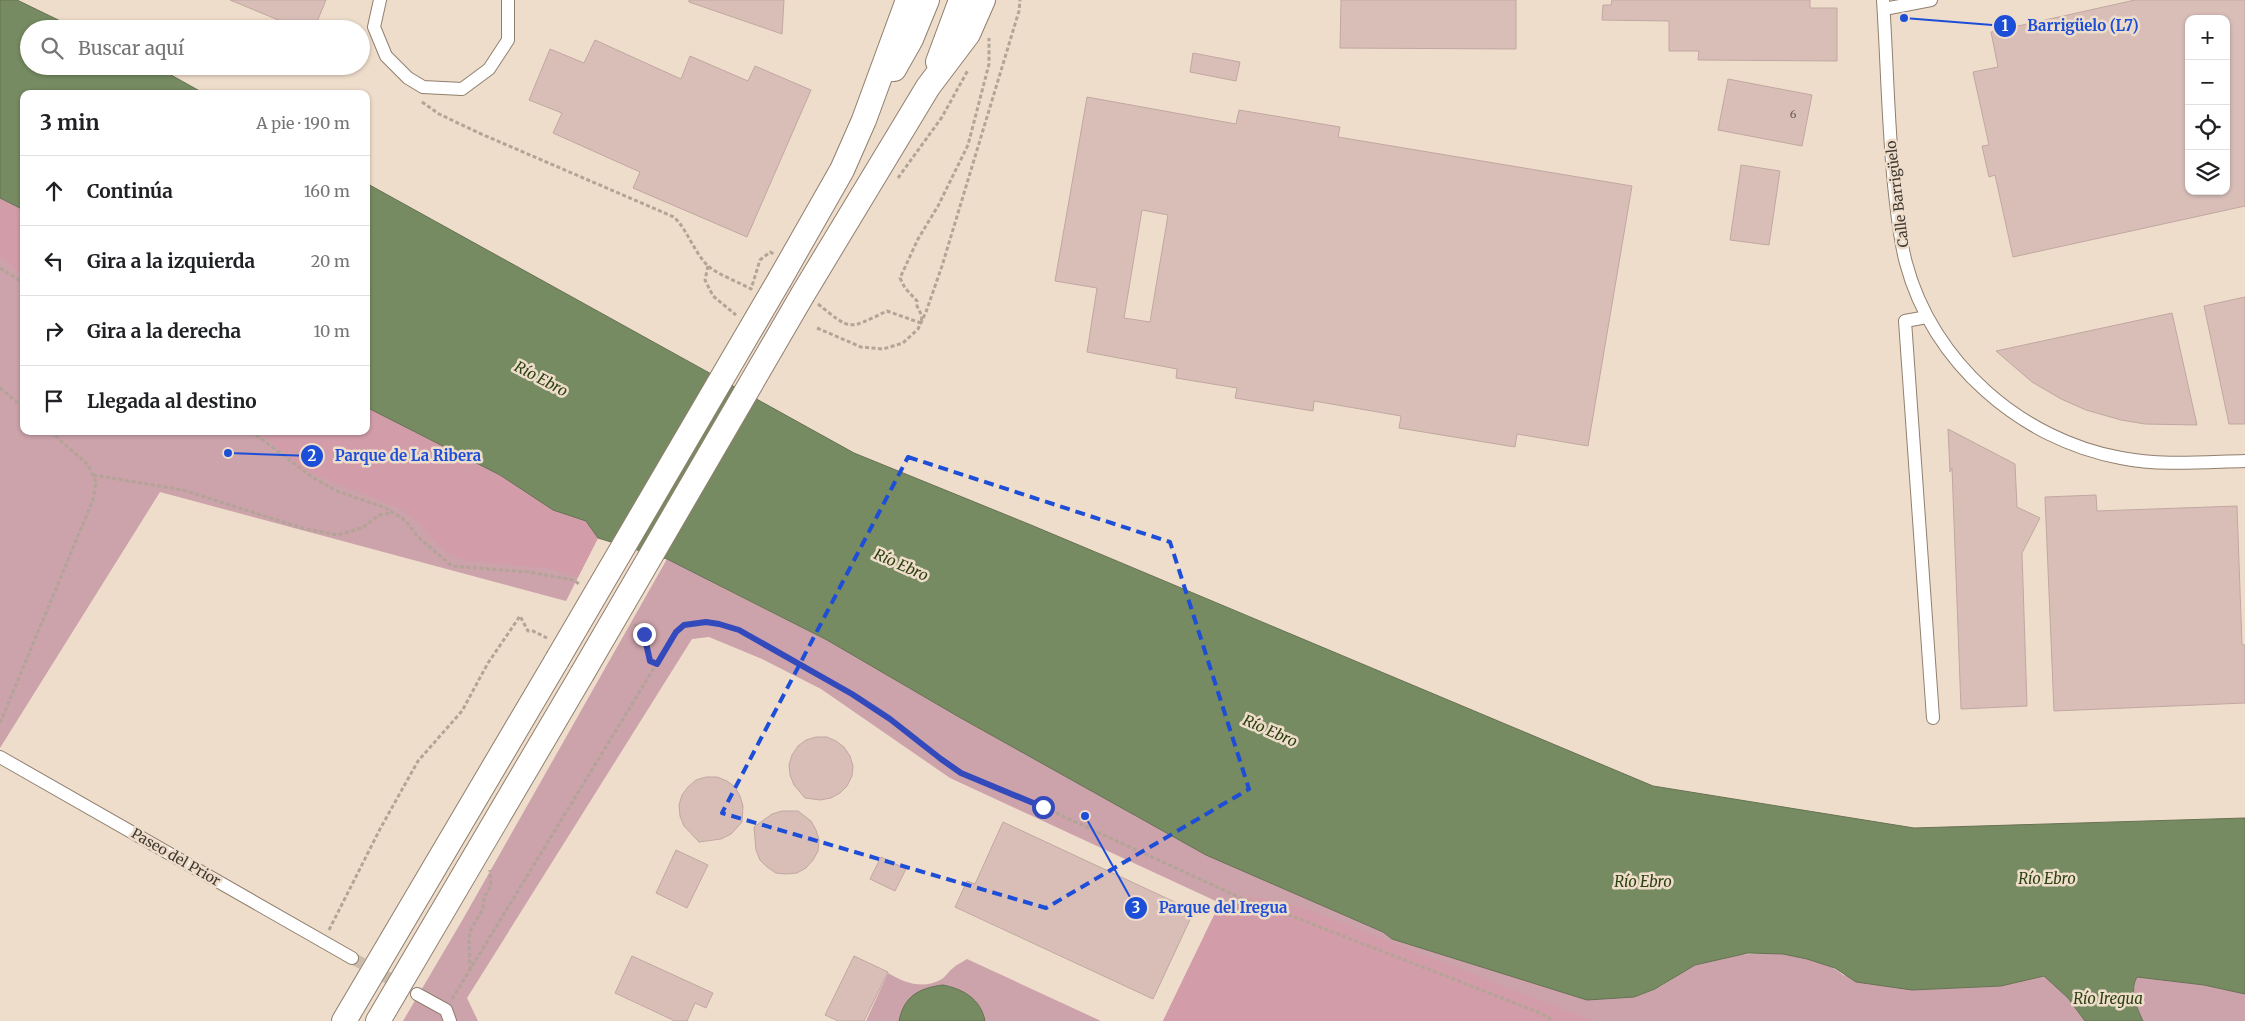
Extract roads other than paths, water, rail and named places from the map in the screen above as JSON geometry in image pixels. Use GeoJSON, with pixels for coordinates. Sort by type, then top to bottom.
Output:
{"type":"FeatureCollection","features":[{"type":"Feature","properties":{"kind":"highway"},"geometry":{"type":"LineString","coordinates":[[344,1021],[554,650],[752,329],[842,170],[864,120],[908,0]]}},
{"type":"Feature","properties":{"kind":"highway"},"geometry":{"type":"LineString","coordinates":[[864,120],[911,39],[927,0]]}},
{"type":"Feature","properties":{"kind":"highway"},"geometry":{"type":"LineString","coordinates":[[928,88],[961,0]]}},
{"type":"Feature","properties":{"kind":"highway"},"geometry":{"type":"LineString","coordinates":[[378,1021],[582,674],[808,297],[928,88],[968,34],[983,0]]}},
{"type":"Feature","properties":{"kind":"street"},"geometry":{"type":"LineString","coordinates":[[380,0],[374,27],[386,56],[408,78],[423,88],[462,89],[489,69],[508,40],[508,0]]}},
{"type":"Feature","properties":{"kind":"street"},"geometry":{"type":"LineString","coordinates":[[1883,5],[1931,0]]}},
{"type":"Feature","properties":{"kind":"street","name":"Calle Barrigüelo"},"geometry":{"type":"LineString","coordinates":[[1883,5],[1890,150],[1898,226],[1906,264],[1927,317],[1936,333],[1965,371],[1999,404],[2070,446],[2121,458],[2173,463],[2245,461]]}},
{"type":"Feature","properties":{"kind":"street"},"geometry":{"type":"LineString","coordinates":[[1927,317],[1905,321],[1933,718]]}},
{"type":"Feature","properties":{"kind":"street","name":"Paseo del Prior"},"geometry":{"type":"LineString","coordinates":[[0,757],[352,958]]}},
{"type":"Feature","properties":{"kind":"street"},"geometry":{"type":"LineString","coordinates":[[417,994],[448,1016]]}},
{"type":"Feature","properties":{"kind":"water"},"geometry":{"type":"Polygon","coordinates":[[[0,0],[17,0],[58,20],[20,20],[20,75],[171,75],[198,90],[20,90],[20,208],[0,198],[0,0]]]}},
{"type":"Feature","properties":{"kind":"water"},"geometry":{"type":"Polygon","coordinates":[[[370,185],[854,453],[1031,525],[1653,786],[1914,828],[2245,818],[2245,994],[2204,985],[2137,977],[2134,994],[2136,1005],[2143,1021],[2085,1021],[2068,998],[2044,976],[2001,986],[1912,990],[1856,982],[1835,968],[1807,959],[1783,954],[1748,953],[1695,965],[1655,989],[1634,997],[1587,1000],[1392,939],[1383,932],[1206,855],[959,717],[827,640],[667,559],[598,538],[586,521],[553,510],[500,475],[370,409],[370,185]]]}},
{"type":"Feature","properties":{"kind":"water"},"geometry":{"type":"Polygon","coordinates":[[[943,985],[957,989],[970,996],[980,1007],[985,1021],[899,1021],[901,1012],[909,999],[927,988],[943,985]]]}},
{"type":"Feature","properties":{"kind":"tunnel"},"geometry":{"type":"LineString","coordinates":[[352,958],[417,994]]}},
{"type":"Feature","properties":{"kind":"place","name":"Barrigüelo (L7)"},"geometry":{"type":"Point","coordinates":[1904,18]}},
{"type":"Feature","properties":{"kind":"place","name":"Parque de La Ribera"},"geometry":{"type":"Point","coordinates":[228,453]}},
{"type":"Feature","properties":{"kind":"place","name":"Parque del Iregua"},"geometry":{"type":"Point","coordinates":[1085,816]}},
{"type":"Feature","properties":{"kind":"water label","name":"Río Ebro"},"geometry":{"type":"Point","coordinates":[541,379]}},
{"type":"Feature","properties":{"kind":"water label","name":"Río Ebro"},"geometry":{"type":"Point","coordinates":[901,565]}},
{"type":"Feature","properties":{"kind":"water label","name":"Río Ebro"},"geometry":{"type":"Point","coordinates":[1270,731]}},
{"type":"Feature","properties":{"kind":"water label","name":"Río Ebro"},"geometry":{"type":"Point","coordinates":[2047,879]}},
{"type":"Feature","properties":{"kind":"water label","name":"Río Ebro"},"geometry":{"type":"Point","coordinates":[1643,882]}},
{"type":"Feature","properties":{"kind":"water label","name":"Río Iregua"},"geometry":{"type":"Point","coordinates":[2108,999]}}]}
